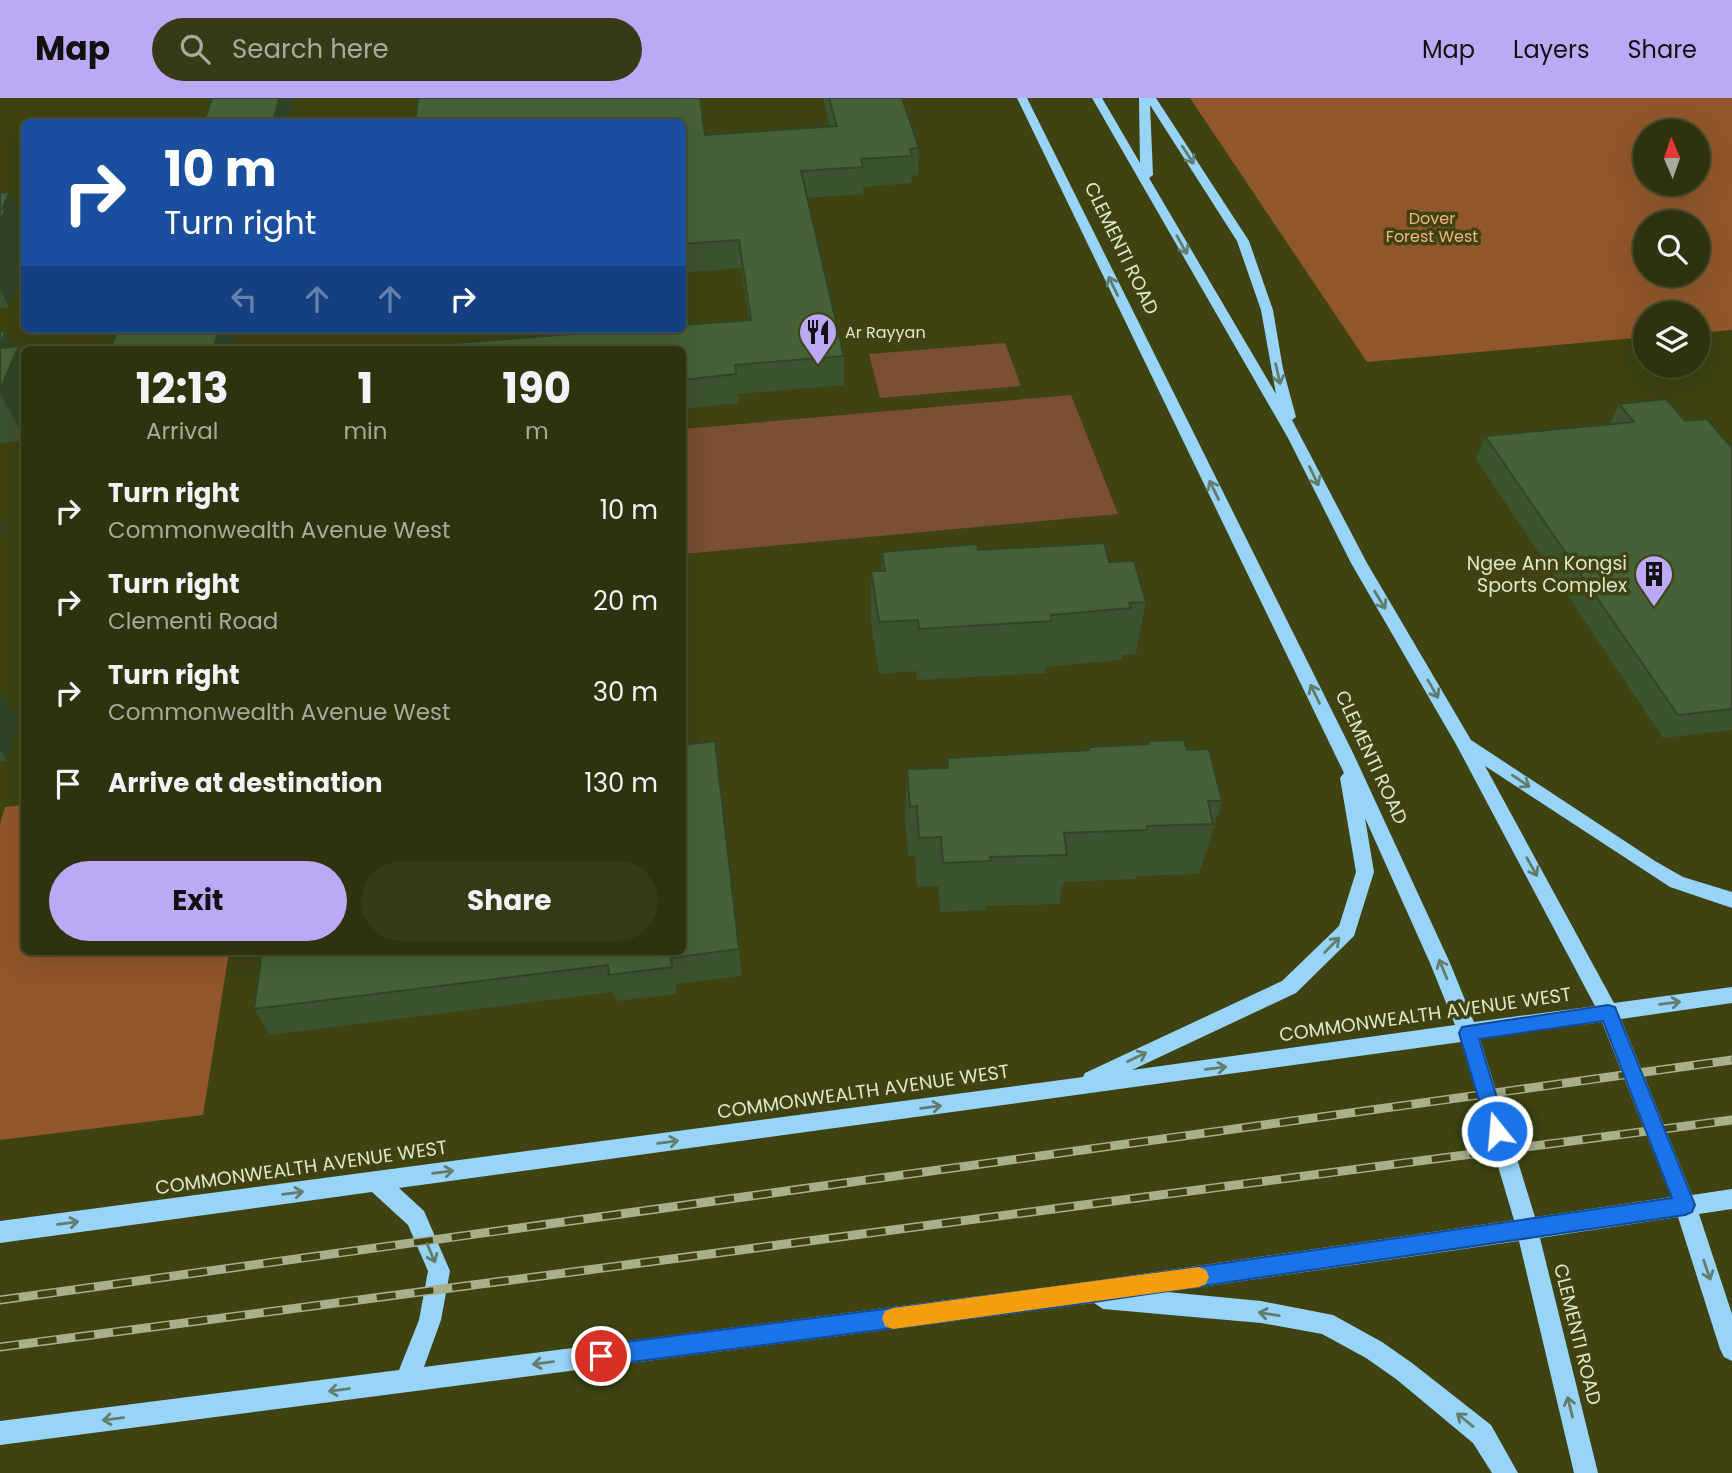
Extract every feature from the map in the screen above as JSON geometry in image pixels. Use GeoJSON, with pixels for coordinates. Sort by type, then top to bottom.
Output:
{"type":"FeatureCollection","features":[{"type":"Feature","properties":{"kind":"main road","name":"CLEMENTI ROAD"},"geometry":{"type":"LineString","coordinates":[[1022,98],[1345,755],[1440,963],[1468,1033],[1527,1228],[1586,1473]]}},
{"type":"Feature","properties":{"kind":"main road"},"geometry":{"type":"LineString","coordinates":[[1097,98],[1295,438],[1359,563],[1464,743],[1578,951],[1608,1012],[1685,1205],[1732,1349]]}},
{"type":"Feature","properties":{"kind":"main road"},"geometry":{"type":"LineString","coordinates":[[1143,98],[1148,118],[1144,156],[1149,186]]}},
{"type":"Feature","properties":{"kind":"main road"},"geometry":{"type":"LineString","coordinates":[[1151,98],[1243,241],[1267,310],[1276,369],[1295,438]]}},
{"type":"Feature","properties":{"kind":"main road"},"geometry":{"type":"LineString","coordinates":[[1464,743],[1649,866],[1677,882],[1732,900]]}},
{"type":"Feature","properties":{"kind":"main road"},"geometry":{"type":"LineString","coordinates":[[1076,1087],[1289,987],[1347,930],[1365,872],[1345,755]]}},
{"type":"Feature","properties":{"kind":"main road","name":"COMMONWEALTH AVENUE WEST"},"geometry":{"type":"LineString","coordinates":[[0,1232],[1076,1087],[1732,995]]}},
{"type":"Feature","properties":{"kind":"main road"},"geometry":{"type":"LineString","coordinates":[[375,1181],[416,1218],[439,1271],[430,1320],[407,1381]]}},
{"type":"Feature","properties":{"kind":"main road"},"geometry":{"type":"LineString","coordinates":[[0,1433],[1073,1295],[1732,1199]]}},
{"type":"Feature","properties":{"kind":"main road"},"geometry":{"type":"LineString","coordinates":[[1073,1295],[1261,1312],[1325,1323],[1405,1371],[1482,1434],[1506,1473]]}},
{"type":"Feature","properties":{"kind":"shaded area"},"geometry":{"type":"Polygon","coordinates":[[[1005,343],[1021,386],[880,398],[869,354],[1005,343]]]}},
{"type":"Feature","properties":{"kind":"shaded area"},"geometry":{"type":"Polygon","coordinates":[[[1071,395],[1118,514],[686,554],[686,429],[1071,395]]]}},
{"type":"Feature","properties":{"kind":"green space","name":"Dover Forest West"},"geometry":{"type":"Polygon","coordinates":[[[1190,98],[1732,98],[1732,330],[1710,332],[1710,301],[1633,301],[1633,338],[1367,362],[1190,98]]]}},
{"type":"Feature","properties":{"kind":"green space"},"geometry":{"type":"Polygon","coordinates":[[[21,805],[21,955],[229,955],[203,1115],[0,1140],[0,824],[5,807],[21,805]]]}},
{"type":"Feature","properties":{"kind":"building"},"geometry":{"type":"Polygon","coordinates":[[[212,98],[279,98],[274,119],[205,119],[212,98]]]}},
{"type":"Feature","properties":{"kind":"building"},"geometry":{"type":"Polygon","coordinates":[[[418,98],[700,98],[705,135],[837,126],[829,98],[902,98],[919,148],[910,149],[912,156],[861,159],[863,167],[801,171],[844,356],[735,365],[736,374],[686,380],[686,346],[417,346],[584,333],[686,333],[686,325],[751,320],[739,240],[686,244],[686,119],[415,119],[418,98]]]}},
{"type":"Feature","properties":{"kind":"building"},"geometry":{"type":"Polygon","coordinates":[[[10,192],[2,209],[6,208],[0,222],[0,193],[10,192]]]}},
{"type":"Feature","properties":{"kind":"building"},"geometry":{"type":"Polygon","coordinates":[[[6,331],[0,345],[0,332],[6,331]]]}},
{"type":"Feature","properties":{"kind":"building"},"geometry":{"type":"Polygon","coordinates":[[[116,333],[218,333],[214,346],[112,346],[116,333]]]}},
{"type":"Feature","properties":{"kind":"building"},"geometry":{"type":"Polygon","coordinates":[[[19,346],[0,389],[0,348],[19,346]]]}},
{"type":"Feature","properties":{"kind":"building","name":"Ngee Ann Kongsi Sports Complex"},"geometry":{"type":"Polygon","coordinates":[[[1666,399],[1685,421],[1707,419],[1732,448],[1732,709],[1678,715],[1485,436],[1634,422],[1619,404],[1666,399]]]}},
{"type":"Feature","properties":{"kind":"building"},"geometry":{"type":"Polygon","coordinates":[[[1104,543],[1109,562],[1134,561],[1146,602],[1129,603],[1131,608],[1051,615],[1052,621],[919,629],[918,620],[879,622],[871,571],[885,571],[882,552],[977,544],[978,550],[1104,543]]]}},
{"type":"Feature","properties":{"kind":"building"},"geometry":{"type":"Polygon","coordinates":[[[1184,740],[1187,750],[1209,749],[1222,801],[1208,801],[1213,824],[1064,833],[1067,855],[990,857],[991,861],[943,863],[941,837],[919,838],[917,806],[910,807],[907,769],[948,768],[947,758],[1089,750],[1089,747],[1184,740]]]}},
{"type":"Feature","properties":{"kind":"building"},"geometry":{"type":"Polygon","coordinates":[[[715,741],[739,949],[671,958],[672,967],[609,975],[608,965],[254,1009],[262,955],[686,955],[686,745],[715,741]]]}},
{"type":"Feature","properties":{"kind":"railway"},"geometry":{"type":"LineString","coordinates":[[0,1300],[1732,1060]]}},
{"type":"Feature","properties":{"kind":"railway"},"geometry":{"type":"LineString","coordinates":[[0,1347],[1732,1120]]}},
{"type":"Feature","properties":{"kind":"slow traffic"},"geometry":{"type":"LineString","coordinates":[[893,1318],[1199,1277]]}},
{"type":"Feature","properties":{"kind":"place","name":"Ar Rayyan"},"geometry":{"type":"Point","coordinates":[818,366]}},
{"type":"Feature","properties":{"kind":"place","name":"Ngee Ann Kongsi Sports Complex"},"geometry":{"type":"Point","coordinates":[1654,608]}},
{"type":"Feature","properties":{"kind":"route"},"geometry":{"type":"LineString","coordinates":[[601,1356],[1073,1295],[1685,1205],[1608,1012],[1468,1033],[1497,1131]]}}]}
